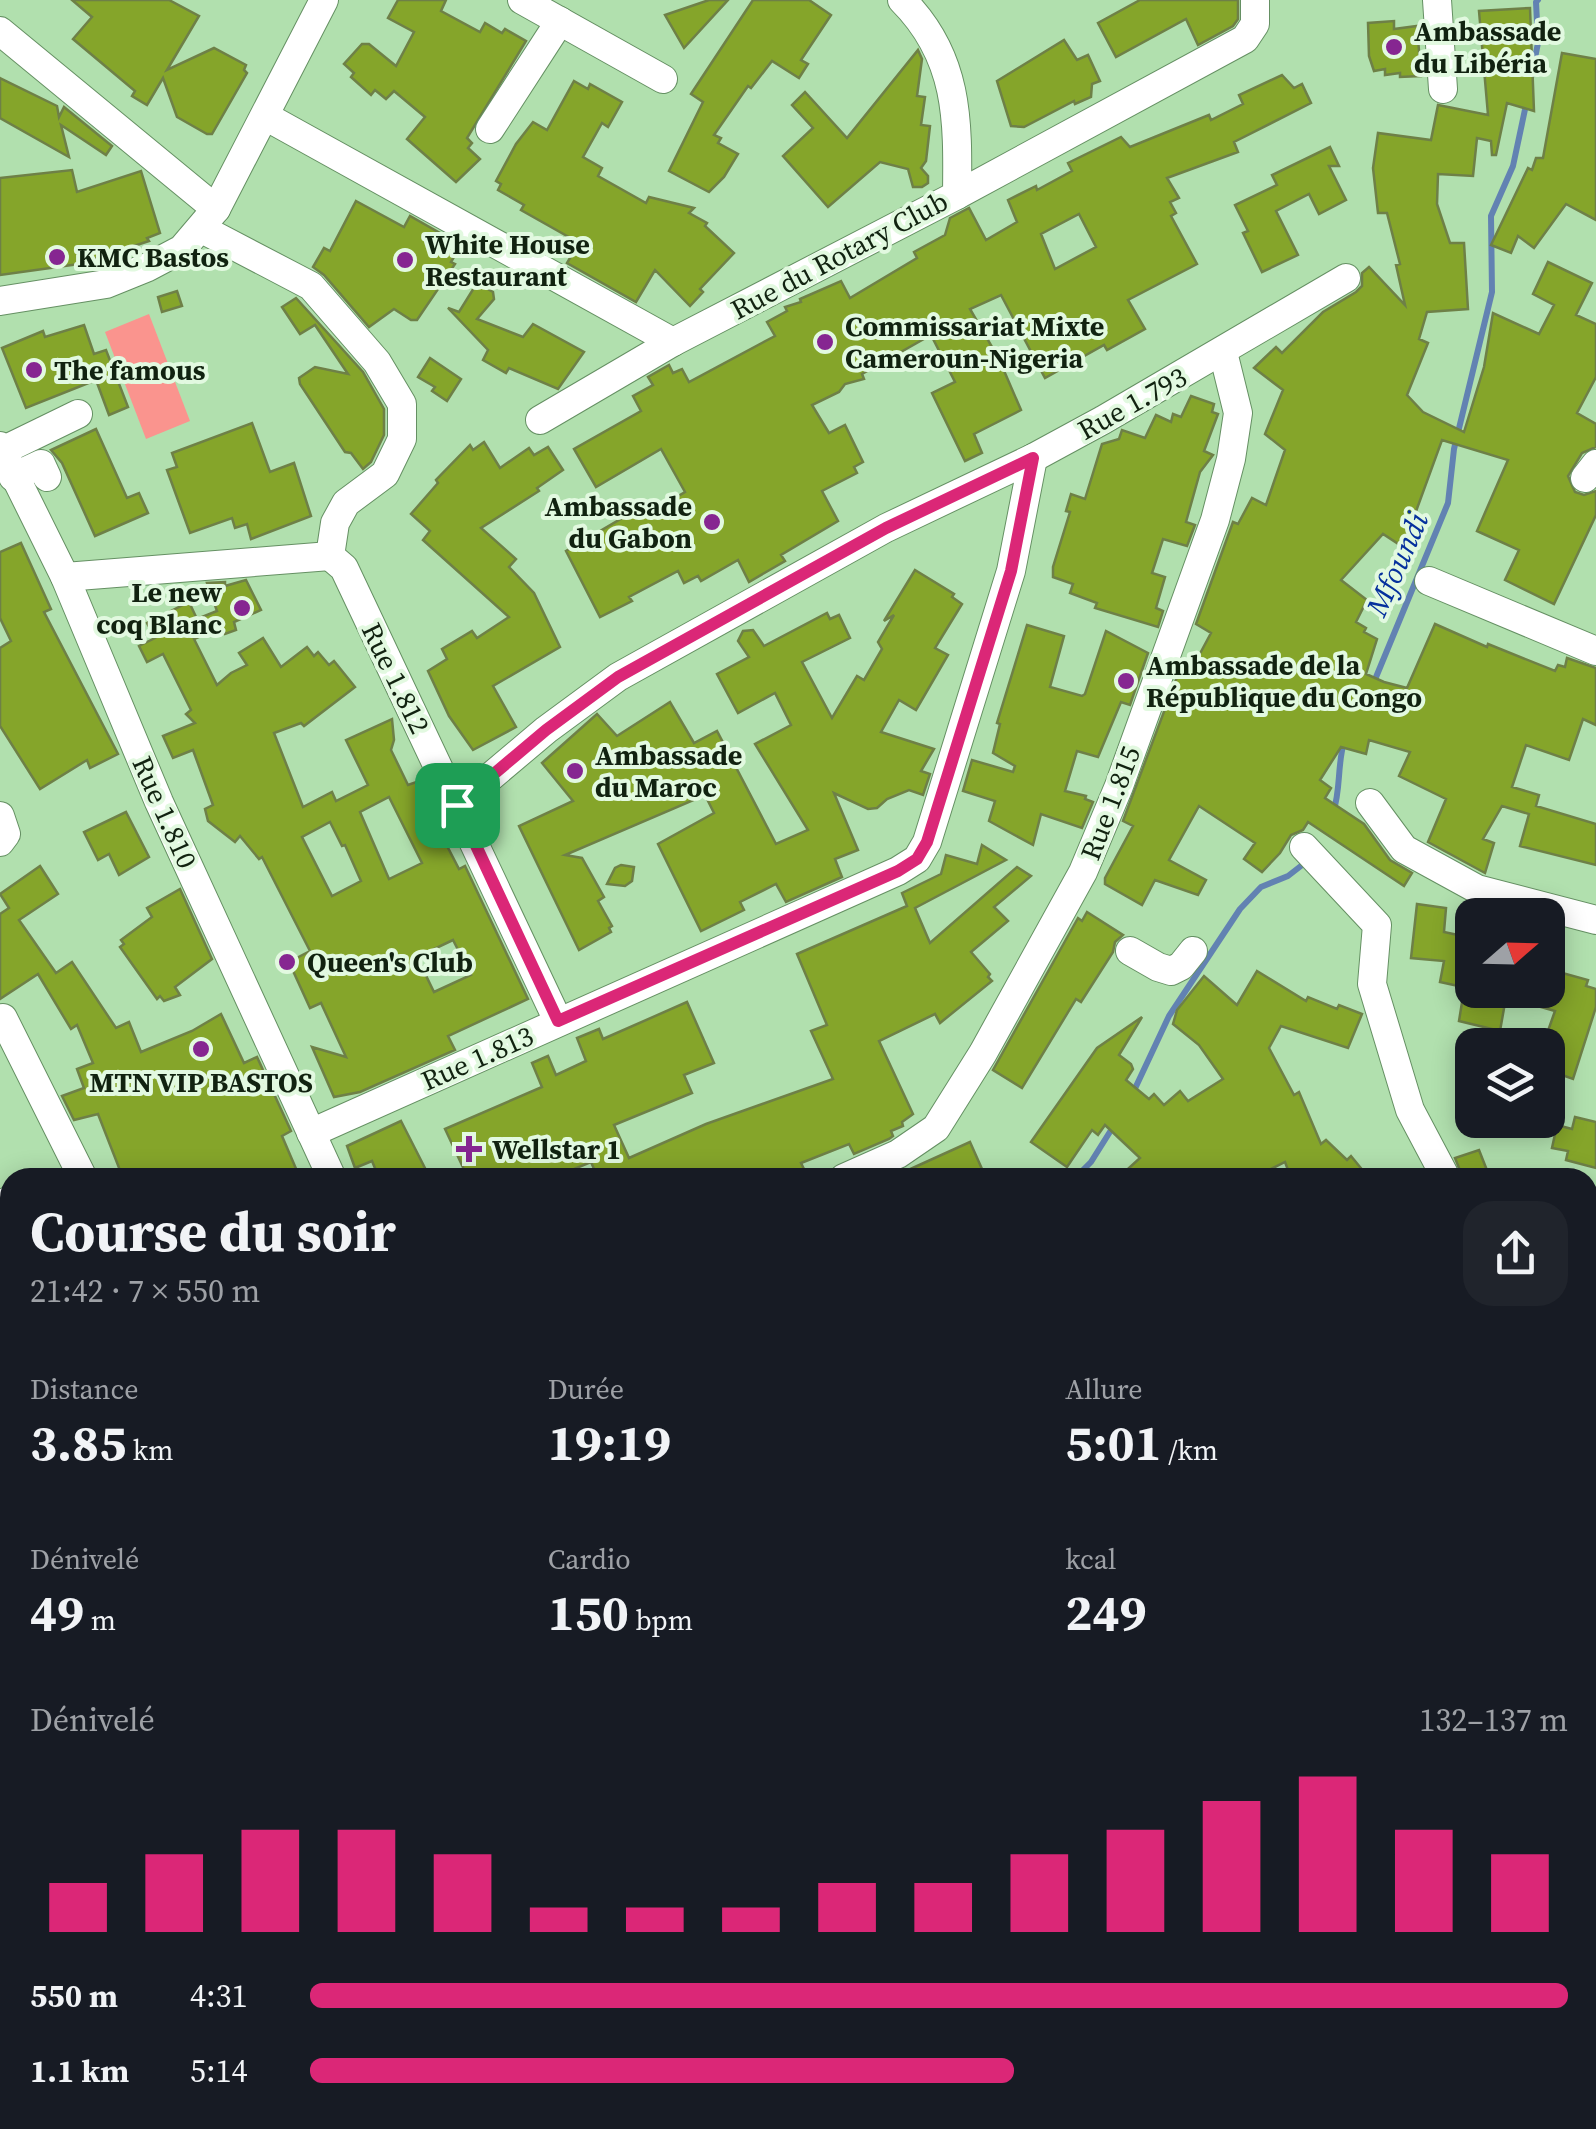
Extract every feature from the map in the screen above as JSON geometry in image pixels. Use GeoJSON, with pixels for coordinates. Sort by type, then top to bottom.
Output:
{"type":"FeatureCollection","features":[{"type":"Feature","properties":{"kind":"street"},"geometry":{"type":"LineString","coordinates":[[0,301],[106,284],[182,249],[209,219],[324,0]]}},
{"type":"Feature","properties":{"kind":"street"},"geometry":{"type":"LineString","coordinates":[[522,0],[664,79]]}},
{"type":"Feature","properties":{"kind":"street","name":"Rue du Rotary Club"},"geometry":{"type":"LineString","coordinates":[[540,420],[673,342],[957,196],[958,134],[950,81],[940,50],[902,0]]}},
{"type":"Feature","properties":{"kind":"street"},"geometry":{"type":"LineString","coordinates":[[957,196],[1245,39],[1255,24],[1255,0]]}},
{"type":"Feature","properties":{"kind":"street"},"geometry":{"type":"LineString","coordinates":[[1437,0],[1443,89]]}},
{"type":"Feature","properties":{"kind":"street"},"geometry":{"type":"LineString","coordinates":[[490,130],[560,21]]}},
{"type":"Feature","properties":{"kind":"street"},"geometry":{"type":"LineString","coordinates":[[0,31],[209,219],[311,286],[377,362],[402,404],[402,439],[385,474],[346,503],[335,522],[330,556],[65,578]]}},
{"type":"Feature","properties":{"kind":"street"},"geometry":{"type":"LineString","coordinates":[[265,116],[673,342]]}},
{"type":"Feature","properties":{"kind":"street","name":"Rue 1.793"},"geometry":{"type":"LineString","coordinates":[[457,805],[546,730],[618,677],[886,528],[1033,458],[1346,278]]}},
{"type":"Feature","properties":{"kind":"street","name":"Rue 1.815"},"geometry":{"type":"LineString","coordinates":[[866,1168],[898,1154],[936,1128],[983,1053],[1083,872],[1119,786],[1215,520],[1238,413],[1223,352]]}},
{"type":"Feature","properties":{"kind":"street"},"geometry":{"type":"LineString","coordinates":[[1,448],[78,414]]}},
{"type":"Feature","properties":{"kind":"street","name":"Rue 1.810"},"geometry":{"type":"LineString","coordinates":[[1,448],[65,578],[159,802],[327,1168]]}},
{"type":"Feature","properties":{"kind":"street","name":"Rue 1.813"},"geometry":{"type":"LineString","coordinates":[[311,1132],[898,871],[917,859],[927,842],[1011,571],[1033,458]]}},
{"type":"Feature","properties":{"kind":"street"},"geometry":{"type":"LineString","coordinates":[[13,478],[42,464],[46,476]]}},
{"type":"Feature","properties":{"kind":"street","name":"Rue 1.812"},"geometry":{"type":"LineString","coordinates":[[330,556],[344,568],[558,1021]]}},
{"type":"Feature","properties":{"kind":"street"},"geometry":{"type":"LineString","coordinates":[[1429,582],[1596,651]]}},
{"type":"Feature","properties":{"kind":"street"},"geometry":{"type":"LineString","coordinates":[[1370,803],[1404,849],[1476,889],[1596,920]]}},
{"type":"Feature","properties":{"kind":"street"},"geometry":{"type":"LineString","coordinates":[[0,816],[6,834],[0,842]]}},
{"type":"Feature","properties":{"kind":"street"},"geometry":{"type":"LineString","coordinates":[[1304,846],[1377,925],[1372,984],[1410,1110],[1441,1168]]}},
{"type":"Feature","properties":{"kind":"street"},"geometry":{"type":"LineString","coordinates":[[1146,953],[1176,970],[1193,951]]}},
{"type":"Feature","properties":{"kind":"street"},"geometry":{"type":"LineString","coordinates":[[3,1018],[71,1168]]}},
{"type":"Feature","properties":{"kind":"shaded area"},"geometry":{"type":"Polygon","coordinates":[[[149,314],[190,421],[146,439],[105,332],[149,314]]]}},
{"type":"Feature","properties":{"kind":"building"},"geometry":{"type":"Polygon","coordinates":[[[72,0],[169,0],[199,16],[167,70],[214,48],[246,65],[247,73],[212,134],[177,117],[163,78],[147,105],[132,96],[135,91],[73,39],[92,17],[72,0]]]}},
{"type":"Feature","properties":{"kind":"building"},"geometry":{"type":"Polygon","coordinates":[[[398,0],[446,0],[441,11],[480,32],[485,23],[526,41],[467,138],[472,143],[468,148],[480,159],[456,182],[407,139],[425,117],[394,91],[386,99],[375,90],[371,95],[351,77],[354,73],[344,64],[362,44],[369,44],[396,66],[414,32],[388,18],[398,0]]]}},
{"type":"Feature","properties":{"kind":"building"},"geometry":{"type":"Polygon","coordinates":[[[709,0],[728,0],[684,48],[665,15],[709,0]]]}},
{"type":"Feature","properties":{"kind":"building"},"geometry":{"type":"Polygon","coordinates":[[[753,0],[809,0],[831,15],[801,60],[808,64],[799,78],[772,61],[751,88],[748,86],[714,135],[721,138],[718,143],[738,154],[709,192],[669,171],[703,102],[691,94],[753,0]]]}},
{"type":"Feature","properties":{"kind":"building"},"geometry":{"type":"Polygon","coordinates":[[[1140,0],[1238,0],[1238,19],[1233,26],[1198,45],[1186,19],[1116,57],[1098,23],[1140,0]]]}},
{"type":"Feature","properties":{"kind":"building"},"geometry":{"type":"Polygon","coordinates":[[[1530,8],[1534,111],[1507,103],[1496,155],[1492,155],[1491,141],[1477,138],[1473,176],[1438,174],[1437,204],[1450,243],[1464,243],[1468,309],[1427,312],[1419,339],[1428,343],[1407,395],[1423,412],[1464,432],[1484,367],[1493,313],[1539,334],[1554,305],[1533,294],[1548,262],[1592,283],[1576,315],[1596,324],[1596,377],[1577,413],[1596,424],[1596,447],[1582,453],[1568,476],[1575,492],[1584,495],[1596,491],[1596,515],[1554,604],[1505,580],[1519,550],[1477,531],[1508,460],[1442,440],[1403,547],[1383,534],[1341,580],[1367,600],[1356,622],[1377,639],[1366,674],[1384,682],[1407,688],[1435,624],[1555,671],[1558,665],[1565,667],[1567,658],[1596,668],[1596,725],[1583,719],[1569,760],[1526,745],[1512,787],[1539,795],[1536,806],[1596,824],[1596,865],[1520,846],[1529,814],[1502,806],[1483,839],[1494,843],[1485,873],[1428,842],[1446,799],[1399,776],[1410,752],[1369,740],[1366,754],[1341,747],[1320,780],[1331,788],[1325,798],[1364,824],[1390,860],[1412,873],[1404,886],[1308,822],[1303,830],[1291,835],[1262,872],[1244,859],[1255,843],[1199,806],[1169,860],[1206,880],[1198,895],[1155,880],[1142,905],[1105,884],[1105,878],[1133,826],[1123,821],[1180,669],[1189,674],[1211,633],[1196,624],[1233,522],[1238,524],[1252,498],[1266,505],[1285,450],[1265,434],[1283,390],[1254,368],[1276,347],[1282,353],[1323,312],[1356,292],[1362,286],[1362,273],[1369,267],[1405,305],[1387,213],[1378,213],[1373,168],[1378,133],[1431,140],[1438,105],[1488,115],[1479,11],[1530,8]]]}},
{"type":"Feature","properties":{"kind":"building","name":"Ambassade du Libéria"},"geometry":{"type":"Polygon","coordinates":[[[1394,21],[1394,29],[1417,26],[1421,76],[1400,77],[1400,73],[1385,75],[1385,69],[1374,71],[1369,56],[1368,23],[1394,21]]]}},
{"type":"Feature","properties":{"kind":"building"},"geometry":{"type":"Polygon","coordinates":[[[1064,40],[1077,60],[1088,55],[1100,81],[1092,84],[1091,97],[1075,104],[1074,101],[1024,127],[1011,126],[997,81],[1064,40]]]}},
{"type":"Feature","properties":{"kind":"building"},"geometry":{"type":"Polygon","coordinates":[[[918,50],[922,59],[917,96],[925,97],[921,125],[930,126],[926,161],[921,168],[928,183],[913,187],[908,169],[880,162],[828,207],[783,156],[813,128],[792,105],[805,92],[847,138],[918,50]]]}},
{"type":"Feature","properties":{"kind":"building"},"geometry":{"type":"Polygon","coordinates":[[[1562,53],[1596,59],[1596,220],[1566,204],[1534,248],[1518,236],[1511,253],[1491,245],[1528,168],[1532,170],[1536,158],[1543,158],[1562,53]]]}},
{"type":"Feature","properties":{"kind":"building"},"geometry":{"type":"Polygon","coordinates":[[[1282,75],[1294,88],[1302,84],[1311,103],[1234,142],[1238,152],[1167,178],[1179,198],[1170,202],[1176,213],[1171,216],[1197,264],[1128,300],[1145,329],[1107,350],[1104,345],[1045,378],[1001,295],[970,309],[999,359],[1021,410],[974,434],[982,453],[965,461],[932,393],[955,382],[931,335],[862,374],[864,379],[845,384],[839,392],[812,405],[829,433],[845,425],[863,462],[854,467],[857,473],[822,491],[838,521],[781,555],[785,561],[749,582],[738,560],[701,581],[698,576],[684,583],[678,571],[600,617],[566,551],[636,510],[641,518],[685,492],[661,449],[596,487],[574,449],[641,411],[633,396],[653,385],[648,377],[669,365],[673,373],[682,369],[689,382],[775,336],[767,322],[787,311],[785,307],[841,281],[850,298],[917,258],[914,252],[945,235],[950,218],[969,208],[986,240],[1017,222],[1008,200],[1072,171],[1068,163],[1121,137],[1130,147],[1209,115],[1211,120],[1243,104],[1239,95],[1282,75]],[[1079,214],[1041,234],[1055,269],[1096,247],[1079,214]]]}},
{"type":"Feature","properties":{"kind":"building"},"geometry":{"type":"Polygon","coordinates":[[[0,78],[57,106],[59,117],[64,107],[112,146],[106,155],[61,125],[69,157],[0,118],[0,78]]]}},
{"type":"Feature","properties":{"kind":"building"},"geometry":{"type":"Polygon","coordinates":[[[574,81],[588,89],[590,84],[622,102],[608,127],[602,123],[583,157],[602,168],[598,176],[646,203],[649,197],[694,208],[689,213],[707,223],[705,226],[734,253],[700,289],[703,292],[690,306],[655,270],[636,302],[567,263],[577,246],[572,244],[574,240],[521,210],[524,205],[498,190],[501,184],[496,181],[516,144],[533,122],[547,130],[574,81]]]}},
{"type":"Feature","properties":{"kind":"building"},"geometry":{"type":"Polygon","coordinates":[[[1330,147],[1339,166],[1329,166],[1346,200],[1319,214],[1309,194],[1276,211],[1298,255],[1262,272],[1243,233],[1248,231],[1235,205],[1277,185],[1272,175],[1330,147]]]}},
{"type":"Feature","properties":{"kind":"building"},"geometry":{"type":"Polygon","coordinates":[[[72,170],[77,192],[141,171],[160,233],[147,238],[149,241],[79,264],[0,275],[0,178],[72,170]]]}},
{"type":"Feature","properties":{"kind":"building"},"geometry":{"type":"Polygon","coordinates":[[[356,201],[404,227],[410,216],[461,245],[451,262],[455,264],[417,320],[394,309],[369,327],[313,267],[324,248],[330,251],[356,201]]]}},
{"type":"Feature","properties":{"kind":"building"},"geometry":{"type":"Polygon","coordinates":[[[477,283],[493,292],[494,299],[477,319],[523,337],[533,324],[584,352],[558,389],[509,368],[506,373],[483,360],[488,350],[448,308],[459,312],[477,283]]]}},
{"type":"Feature","properties":{"kind":"building"},"geometry":{"type":"Polygon","coordinates":[[[177,291],[182,306],[162,312],[158,297],[177,291]]]}},
{"type":"Feature","properties":{"kind":"building"},"geometry":{"type":"Polygon","coordinates":[[[296,298],[363,372],[384,409],[384,435],[371,462],[363,469],[351,453],[345,452],[300,384],[299,378],[315,367],[348,374],[315,325],[300,334],[282,307],[296,298]]]}},
{"type":"Feature","properties":{"kind":"building"},"geometry":{"type":"Polygon","coordinates":[[[84,325],[94,354],[106,350],[128,407],[109,415],[96,380],[26,408],[2,348],[43,331],[45,337],[84,325]]]}},
{"type":"Feature","properties":{"kind":"building"},"geometry":{"type":"Polygon","coordinates":[[[430,358],[461,379],[447,401],[432,391],[435,387],[418,377],[430,358]]]}},
{"type":"Feature","properties":{"kind":"building"},"geometry":{"type":"Polygon","coordinates":[[[1191,396],[1214,404],[1212,412],[1218,414],[1204,451],[1213,455],[1200,472],[1186,522],[1195,525],[1187,546],[1163,539],[1152,573],[1165,577],[1156,608],[1163,611],[1158,627],[1095,608],[1097,603],[1070,593],[1073,584],[1053,577],[1053,567],[1070,512],[1066,511],[1071,494],[1085,499],[1102,444],[1119,439],[1122,430],[1145,438],[1156,415],[1171,422],[1173,414],[1181,417],[1191,396]]]}},
{"type":"Feature","properties":{"kind":"building"},"geometry":{"type":"Polygon","coordinates":[[[252,423],[270,472],[294,463],[311,516],[251,539],[247,524],[235,528],[232,518],[190,533],[167,470],[177,467],[172,453],[252,423]]]}},
{"type":"Feature","properties":{"kind":"building"},"geometry":{"type":"Polygon","coordinates":[[[96,429],[127,498],[139,493],[148,513],[95,536],[62,463],[51,450],[96,429]]]}},
{"type":"Feature","properties":{"kind":"building"},"geometry":{"type":"Polygon","coordinates":[[[484,442],[500,468],[529,448],[534,455],[548,447],[563,470],[537,488],[539,491],[481,528],[516,559],[509,567],[534,593],[560,647],[493,686],[516,727],[473,750],[449,716],[428,671],[447,659],[442,649],[472,631],[477,638],[509,617],[423,540],[430,531],[411,514],[438,483],[436,480],[470,445],[473,450],[484,442]]]}},
{"type":"Feature","properties":{"kind":"building"},"geometry":{"type":"Polygon","coordinates":[[[21,543],[51,609],[44,612],[118,754],[90,768],[87,760],[40,789],[0,726],[0,648],[11,641],[0,618],[0,552],[21,543]]]}},
{"type":"Feature","properties":{"kind":"building"},"geometry":{"type":"Polygon","coordinates":[[[915,570],[954,594],[952,597],[962,604],[935,648],[948,655],[916,710],[899,700],[881,732],[934,749],[921,771],[930,774],[923,795],[909,790],[868,809],[834,793],[858,850],[835,859],[842,877],[786,902],[776,884],[740,902],[744,910],[701,931],[658,844],[714,813],[705,795],[565,855],[582,858],[604,897],[598,901],[612,926],[611,932],[579,950],[519,826],[573,801],[542,763],[597,714],[617,736],[670,702],[694,743],[717,731],[776,844],[808,830],[755,744],[791,725],[775,693],[738,713],[717,674],[749,657],[738,641],[743,631],[753,630],[764,646],[827,613],[830,619],[839,615],[850,638],[802,662],[832,718],[857,676],[864,680],[882,649],[878,642],[894,615],[884,621],[915,570]]]}},
{"type":"Feature","properties":{"kind":"building"},"geometry":{"type":"Polygon","coordinates":[[[246,580],[261,610],[234,622],[236,630],[225,634],[222,627],[194,639],[217,685],[247,665],[239,653],[263,638],[281,667],[307,647],[314,656],[318,652],[329,665],[334,661],[355,687],[304,726],[301,723],[274,733],[303,807],[332,792],[336,801],[368,785],[346,740],[392,719],[391,750],[408,785],[422,780],[448,838],[444,840],[459,869],[465,866],[528,999],[448,1036],[455,1050],[360,1092],[334,1097],[312,1047],[346,1057],[321,1003],[310,1008],[289,962],[310,951],[262,857],[259,859],[240,836],[235,842],[208,821],[205,809],[213,805],[193,750],[173,758],[163,736],[195,723],[186,714],[191,710],[163,654],[147,662],[139,646],[155,638],[147,623],[189,602],[197,619],[217,611],[207,583],[225,582],[225,586],[246,580]],[[389,797],[360,812],[389,879],[422,863],[389,797]],[[330,822],[302,837],[332,896],[361,881],[330,822]],[[453,940],[417,957],[434,992],[471,975],[453,940]]]}},
{"type":"Feature","properties":{"kind":"building"},"geometry":{"type":"Polygon","coordinates":[[[1027,625],[1064,636],[1050,687],[1082,696],[1106,631],[1148,653],[1130,705],[1121,702],[1098,757],[1077,751],[1065,791],[1086,796],[1093,802],[1082,828],[1041,814],[1033,845],[989,821],[995,801],[963,791],[972,760],[1013,772],[1015,766],[993,753],[1000,724],[997,723],[1027,625]]]}},
{"type":"Feature","properties":{"kind":"building"},"geometry":{"type":"Polygon","coordinates":[[[126,812],[149,857],[119,875],[109,854],[98,860],[84,832],[126,812]]]}},
{"type":"Feature","properties":{"kind":"building"},"geometry":{"type":"Polygon","coordinates":[[[982,845],[1006,860],[915,908],[930,943],[1017,867],[1031,876],[994,907],[1008,921],[971,952],[992,981],[940,1023],[935,1014],[879,1041],[913,1114],[902,1122],[903,1126],[891,1131],[893,1136],[889,1139],[854,1154],[849,1144],[801,1163],[804,1168],[594,1168],[591,1162],[576,1168],[463,1168],[445,1129],[542,1087],[532,1063],[548,1056],[556,1075],[586,1061],[577,1038],[599,1029],[603,1039],[687,1002],[714,1063],[684,1075],[692,1093],[614,1125],[629,1158],[706,1124],[833,1079],[811,1031],[827,1025],[797,954],[907,906],[902,893],[941,874],[946,855],[977,864],[982,845]]]}},
{"type":"Feature","properties":{"kind":"building"},"geometry":{"type":"Polygon","coordinates":[[[40,866],[58,894],[19,920],[56,973],[72,962],[116,1028],[129,1022],[141,1052],[221,1014],[244,1063],[257,1057],[291,1131],[282,1136],[296,1168],[119,1168],[98,1114],[74,1120],[62,1096],[84,1088],[77,1069],[93,1063],[77,1025],[71,1029],[38,974],[0,999],[0,914],[9,908],[0,894],[40,866]]]}},
{"type":"Feature","properties":{"kind":"building"},"geometry":{"type":"Polygon","coordinates":[[[634,867],[632,881],[625,886],[607,884],[615,868],[634,867]]]}},
{"type":"Feature","properties":{"kind":"building"},"geometry":{"type":"Polygon","coordinates":[[[180,889],[212,959],[175,987],[180,995],[164,1001],[160,996],[157,999],[120,947],[124,944],[121,940],[152,917],[147,908],[180,889]]]}},
{"type":"Feature","properties":{"kind":"building"},"geometry":{"type":"Polygon","coordinates":[[[1417,904],[1446,908],[1444,932],[1455,934],[1455,985],[1440,982],[1444,961],[1411,958],[1417,904]]]}},
{"type":"Feature","properties":{"kind":"building"},"geometry":{"type":"Polygon","coordinates":[[[1087,912],[1123,935],[1115,942],[1113,952],[1081,1002],[1076,999],[1022,1088],[993,1070],[1078,918],[1082,921],[1087,912]]]}},
{"type":"Feature","properties":{"kind":"building"},"geometry":{"type":"Polygon","coordinates":[[[1257,971],[1306,1001],[1308,997],[1362,1014],[1348,1048],[1281,1026],[1269,1048],[1294,1095],[1299,1092],[1321,1144],[1326,1140],[1347,1160],[1351,1156],[1361,1168],[1287,1168],[1285,1162],[1273,1168],[1129,1168],[1140,1158],[1105,1125],[1098,1135],[1092,1130],[1067,1167],[1031,1142],[1097,1048],[1142,1017],[1119,1055],[1133,1069],[1126,1080],[1149,1099],[1154,1094],[1164,1105],[1180,1091],[1188,1101],[1223,1079],[1199,1045],[1173,1024],[1177,1010],[1204,976],[1237,1005],[1257,971]]]}},
{"type":"Feature","properties":{"kind":"building"},"geometry":{"type":"Polygon","coordinates":[[[1565,974],[1588,980],[1586,986],[1596,989],[1596,1007],[1573,1079],[1565,1076],[1565,1028],[1549,1028],[1555,1011],[1544,1008],[1565,1008],[1565,974]]]}},
{"type":"Feature","properties":{"kind":"building"},"geometry":{"type":"Polygon","coordinates":[[[1461,1008],[1504,1008],[1501,1028],[1459,1021],[1461,1008]]]}},
{"type":"Feature","properties":{"kind":"building"},"geometry":{"type":"Polygon","coordinates":[[[1575,1117],[1596,1122],[1596,1168],[1566,1160],[1568,1151],[1552,1148],[1554,1138],[1565,1138],[1565,1127],[1572,1129],[1575,1117]]]}},
{"type":"Feature","properties":{"kind":"building"},"geometry":{"type":"Polygon","coordinates":[[[401,1121],[425,1168],[375,1168],[372,1161],[355,1168],[347,1146],[401,1121]]]}},
{"type":"Feature","properties":{"kind":"building"},"geometry":{"type":"Polygon","coordinates":[[[970,1142],[982,1168],[913,1168],[970,1142]]]}},
{"type":"Feature","properties":{"kind":"building"},"geometry":{"type":"Polygon","coordinates":[[[1479,1150],[1486,1168],[1459,1168],[1455,1158],[1479,1150]]]}},
{"type":"Feature","properties":{"kind":"waterway","name":"Mfoundi"},"geometry":{"type":"LineString","coordinates":[[1531,78],[1538,43],[1538,0]]}},
{"type":"Feature","properties":{"kind":"waterway","name":"Mfoundi"},"geometry":{"type":"LineString","coordinates":[[1374,682],[1448,503],[1454,449],[1492,292],[1491,216],[1513,166],[1527,100]]}},
{"type":"Feature","properties":{"kind":"waterway","name":"Mfoundi"},"geometry":{"type":"LineString","coordinates":[[1333,813],[1344,742]]}},
{"type":"Feature","properties":{"kind":"waterway","name":"Mfoundi"},"geometry":{"type":"LineString","coordinates":[[1132,1095],[1169,1016],[1240,909],[1261,887],[1288,876],[1306,862]]}},
{"type":"Feature","properties":{"kind":"waterway","name":"Mfoundi"},"geometry":{"type":"LineString","coordinates":[[1085,1168],[1113,1127]]}},
{"type":"Feature","properties":{"kind":"place","name":"Ambassade du Libéria"},"geometry":{"type":"Point","coordinates":[1394,47]}},
{"type":"Feature","properties":{"kind":"place","name":"KMC Bastos"},"geometry":{"type":"Point","coordinates":[57,257]}},
{"type":"Feature","properties":{"kind":"place","name":"White House Restaurant"},"geometry":{"type":"Point","coordinates":[405,260]}},
{"type":"Feature","properties":{"kind":"place","name":"Commissariat Mixte Cameroun-Nigeria"},"geometry":{"type":"Point","coordinates":[825,342]}},
{"type":"Feature","properties":{"kind":"place","name":"The famous"},"geometry":{"type":"Point","coordinates":[34,370]}},
{"type":"Feature","properties":{"kind":"place","name":"Ambassade du Gabon"},"geometry":{"type":"Point","coordinates":[712,522]}},
{"type":"Feature","properties":{"kind":"place","name":"Le new coq Blanc"},"geometry":{"type":"Point","coordinates":[242,608]}},
{"type":"Feature","properties":{"kind":"place","name":"Ambassade de la République du Congo"},"geometry":{"type":"Point","coordinates":[1126,681]}},
{"type":"Feature","properties":{"kind":"place","name":"Ambassade du Maroc"},"geometry":{"type":"Point","coordinates":[575,771]}},
{"type":"Feature","properties":{"kind":"place","name":"Queen's Club"},"geometry":{"type":"Point","coordinates":[287,962]}},
{"type":"Feature","properties":{"kind":"place","name":"MTN VIP BASTOS"},"geometry":{"type":"Point","coordinates":[201,1049]}},
{"type":"Feature","properties":{"kind":"place","name":"Wellstar 1"},"geometry":{"type":"Point","coordinates":[469,1149]}},
{"type":"Feature","properties":{"kind":"route"},"geometry":{"type":"LineString","coordinates":[[1033,458],[1011,571],[927,842],[917,859],[898,871],[558,1021],[457,805],[546,730],[618,677],[886,528],[1033,458]]}}]}
